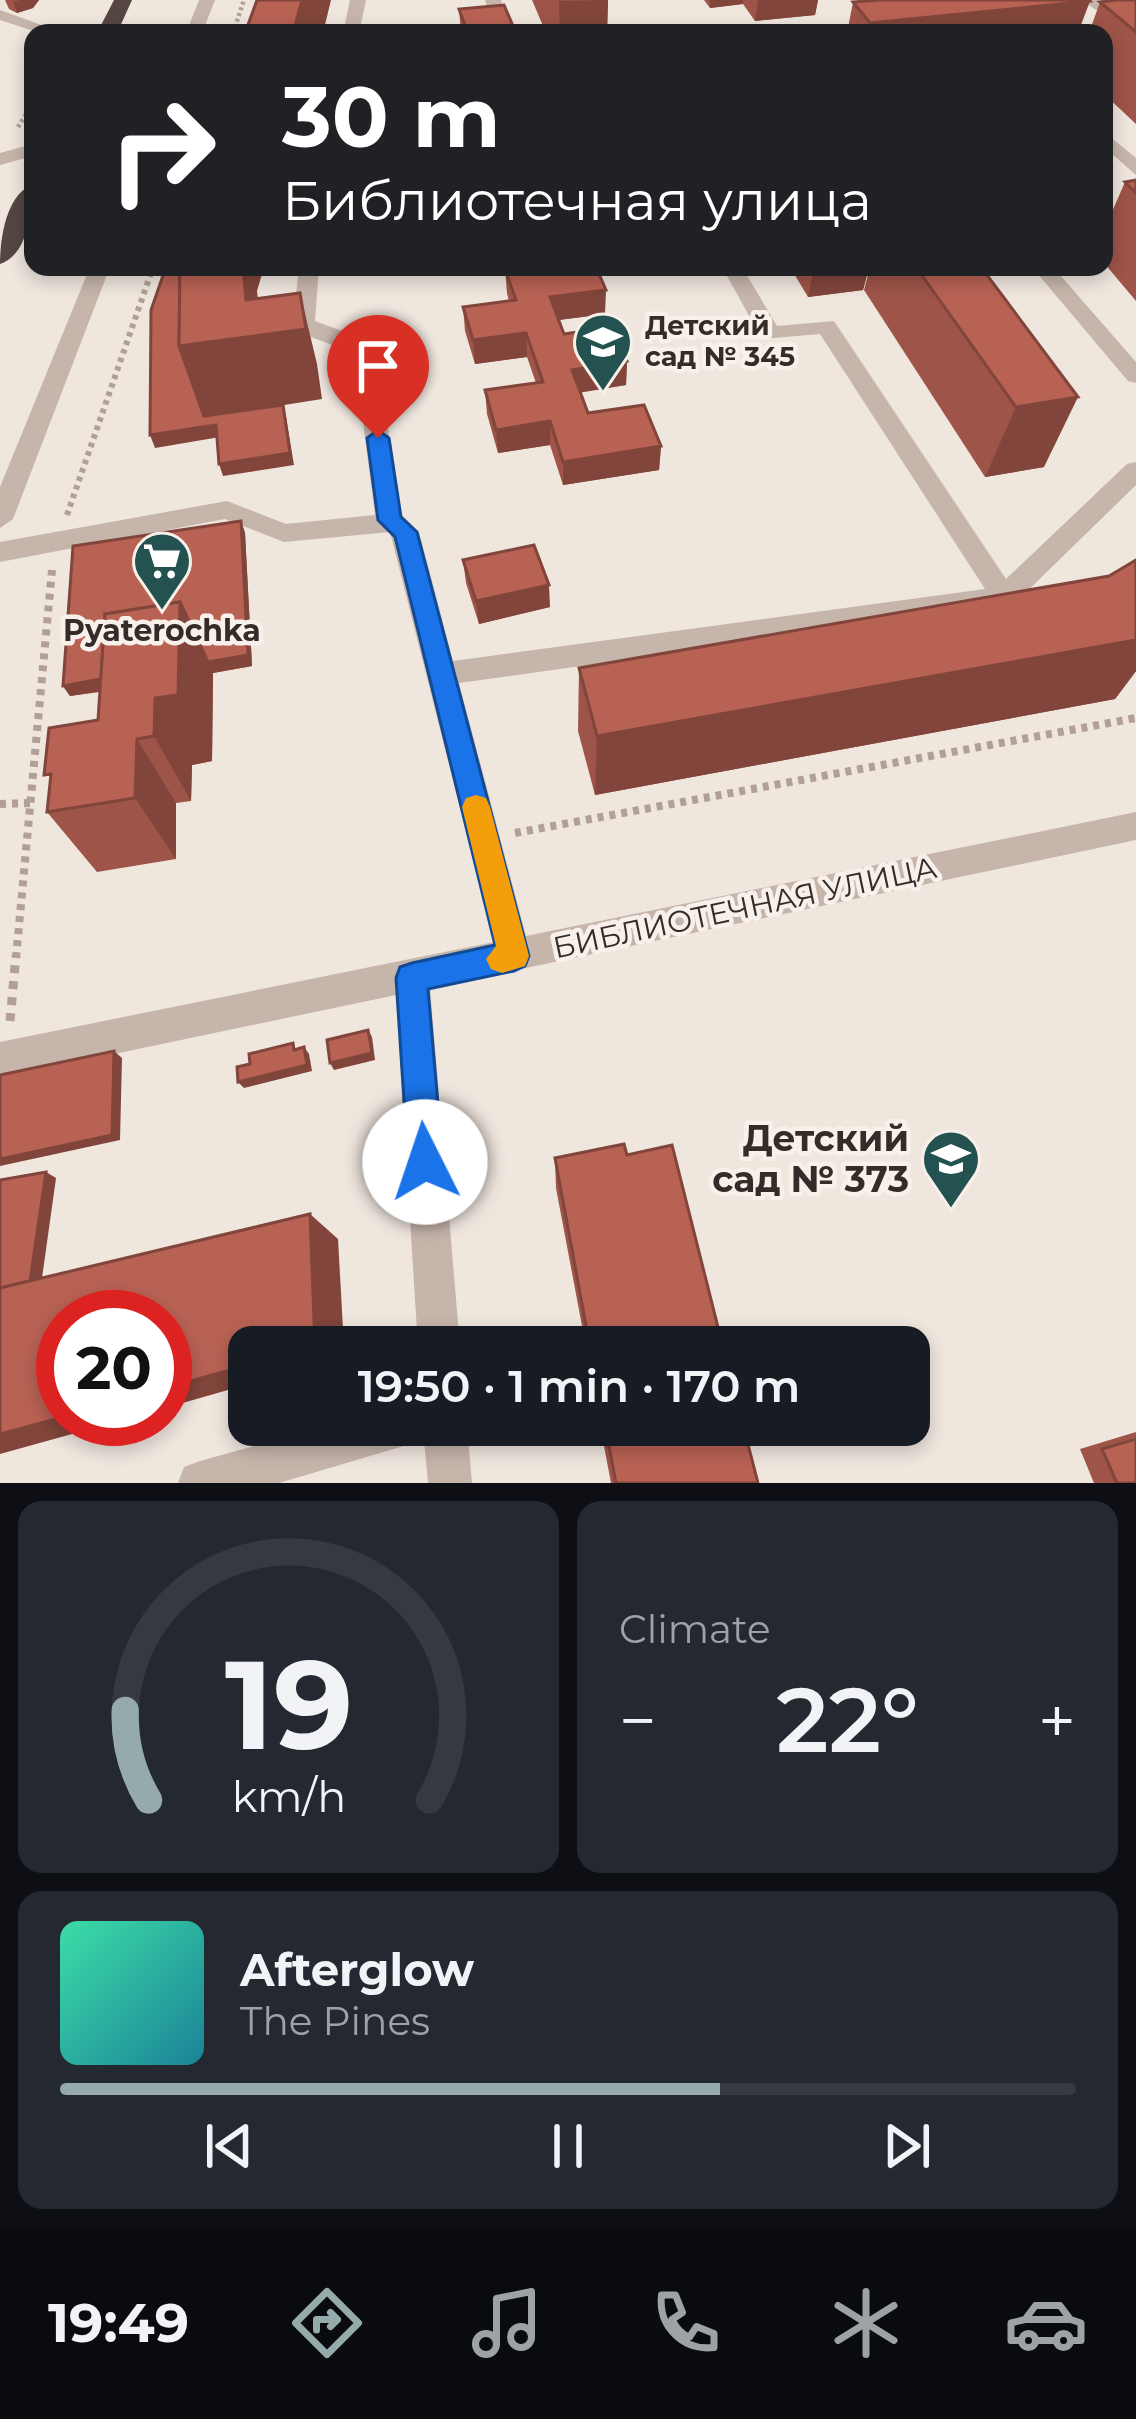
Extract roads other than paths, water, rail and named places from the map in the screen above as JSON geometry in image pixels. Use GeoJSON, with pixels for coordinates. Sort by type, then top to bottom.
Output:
{"type":"FeatureCollection","features":[{"type":"Feature","properties":{"kind":"highway"},"geometry":{"type":"LineString","coordinates":[[0,257],[24,209]]}},
{"type":"Feature","properties":{"kind":"street"},"geometry":{"type":"LineString","coordinates":[[14,0],[3,3],[0,13],[31,24]]}},
{"type":"Feature","properties":{"kind":"street"},"geometry":{"type":"LineString","coordinates":[[1090,0],[1096,5],[1136,0]]}},
{"type":"Feature","properties":{"kind":"street"},"geometry":{"type":"LineString","coordinates":[[1113,146],[1136,169]]}},
{"type":"Feature","properties":{"kind":"street"},"geometry":{"type":"LineString","coordinates":[[0,519],[96,276]]}},
{"type":"Feature","properties":{"kind":"street"},"geometry":{"type":"LineString","coordinates":[[307,276],[304,323],[320,335],[353,342],[365,350],[389,520]]}},
{"type":"Feature","properties":{"kind":"street"},"geometry":{"type":"LineString","coordinates":[[737,276],[770,334],[826,326],[1004,597]]}},
{"type":"Feature","properties":{"kind":"street"},"geometry":{"type":"LineString","coordinates":[[1050,276],[1136,376]]}},
{"type":"Feature","properties":{"kind":"street"},"geometry":{"type":"LineString","coordinates":[[442,674],[1004,597],[1136,470]]}},
{"type":"Feature","properties":{"kind":"street"},"geometry":{"type":"LineString","coordinates":[[0,552],[226,510],[284,533],[389,520],[406,532],[514,956]]}},
{"type":"Feature","properties":{"kind":"street","name":"БИБЛИОТЕЧНАЯ УЛИЦА"},"geometry":{"type":"LineString","coordinates":[[3,1059],[1136,826]]}},
{"type":"Feature","properties":{"kind":"street"},"geometry":{"type":"LineString","coordinates":[[412,978],[437,1326]]}},
{"type":"Feature","properties":{"kind":"street"},"geometry":{"type":"LineString","coordinates":[[200,1483],[333,1446]]}},
{"type":"Feature","properties":{"kind":"street"},"geometry":{"type":"LineString","coordinates":[[447,1446],[450,1483]]}},
{"type":"Feature","properties":{"kind":"place","name":"Детский сад № 345"},"geometry":{"type":"Point","coordinates":[603,393]}},
{"type":"Feature","properties":{"kind":"place","name":"Pyaterochka"},"geometry":{"type":"Point","coordinates":[162,612]}},
{"type":"Feature","properties":{"kind":"place","name":"Детский сад № 373"},"geometry":{"type":"Point","coordinates":[951,1210]}}]}
